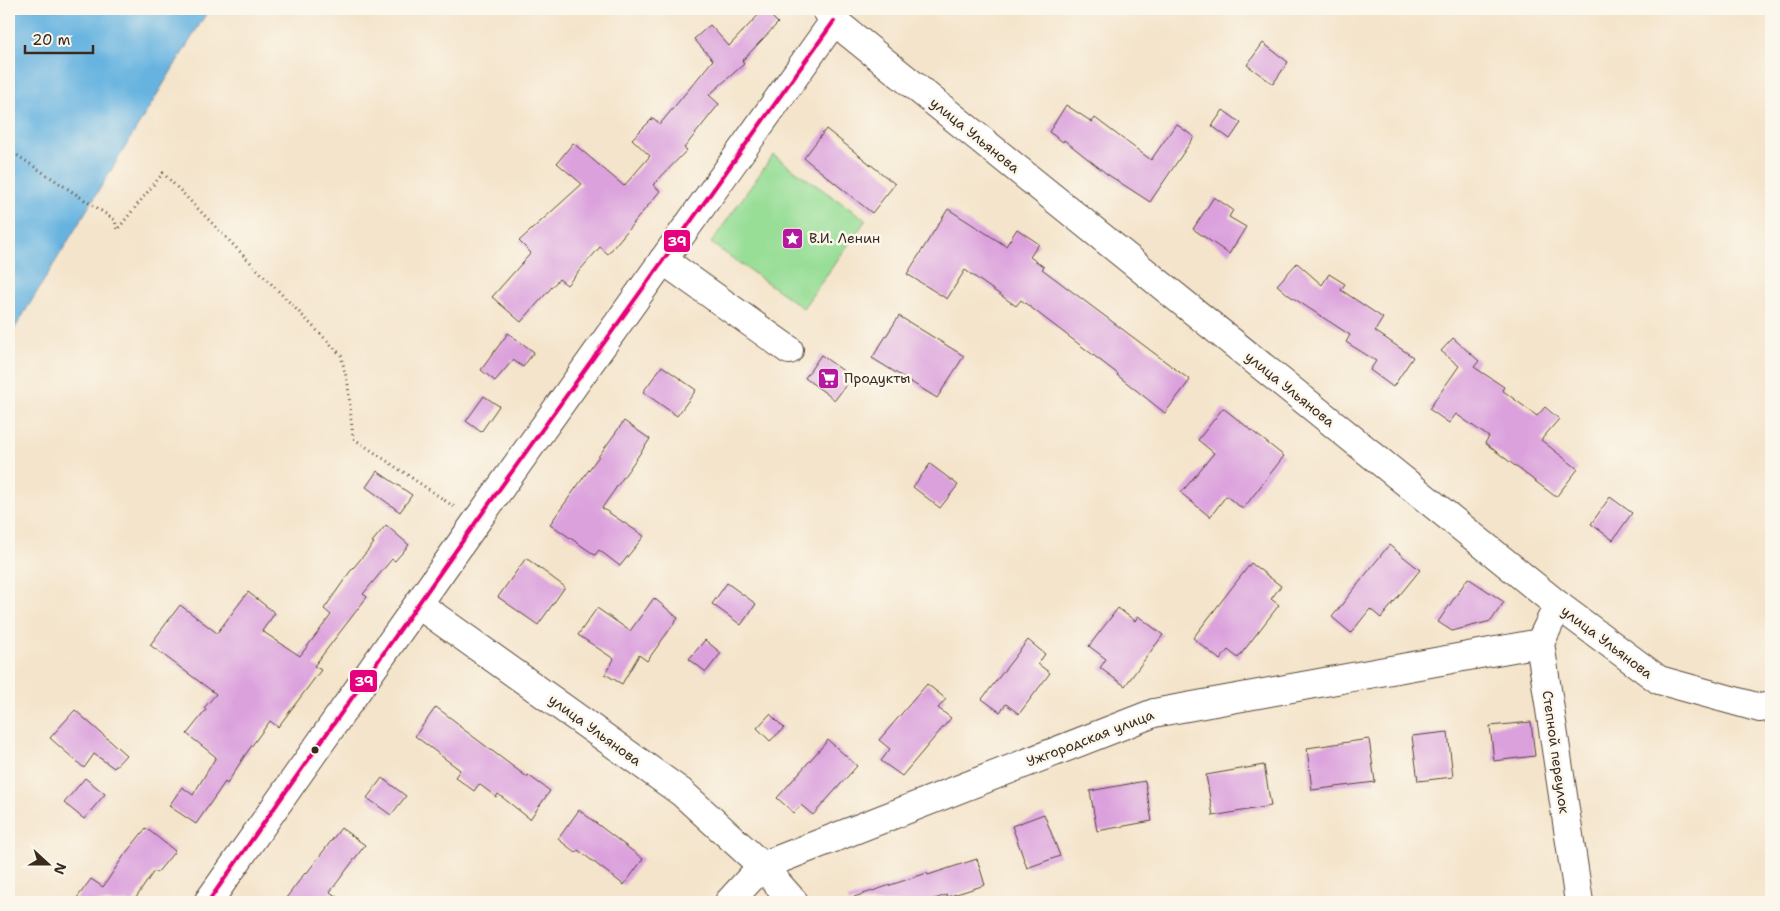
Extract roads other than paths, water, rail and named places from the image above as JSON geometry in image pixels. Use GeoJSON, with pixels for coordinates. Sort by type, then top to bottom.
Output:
{"type":"FeatureCollection","features":[{"type":"Feature","properties":{"kind":"street","name":"улица Ульянова"},"geometry":{"type":"LineString","coordinates":[[208,902],[663,260],[830,15],[1558,605],[1659,680],[1760,708],[1771,706]]}},
{"type":"Feature","properties":{"kind":"street"},"geometry":{"type":"LineString","coordinates":[[663,260],[789,350]]}},
{"type":"Feature","properties":{"kind":"street","name":"улица Ульянова"},"geometry":{"type":"LineString","coordinates":[[419,605],[681,792],[762,866],[794,902]]}},
{"type":"Feature","properties":{"kind":"street"},"geometry":{"type":"LineString","coordinates":[[1540,643],[1558,605]]}},
{"type":"Feature","properties":{"kind":"street","name":"Ужгородская улица"},"geometry":{"type":"LineString","coordinates":[[729,902],[762,866],[1154,713],[1540,643]]}},
{"type":"Feature","properties":{"kind":"street","name":"Степной переулок"},"geometry":{"type":"LineString","coordinates":[[1540,643],[1579,902]]}},
{"type":"Feature","properties":{"kind":"water"},"geometry":{"type":"Polygon","coordinates":[[[9,9],[209,9],[9,338],[9,9]]]}},
{"type":"Feature","properties":{"kind":"place","name":"В.И. Ленин"},"geometry":{"type":"Point","coordinates":[793,238]}},
{"type":"Feature","properties":{"kind":"place","name":"Продукты"},"geometry":{"type":"Point","coordinates":[828,378]}}]}
